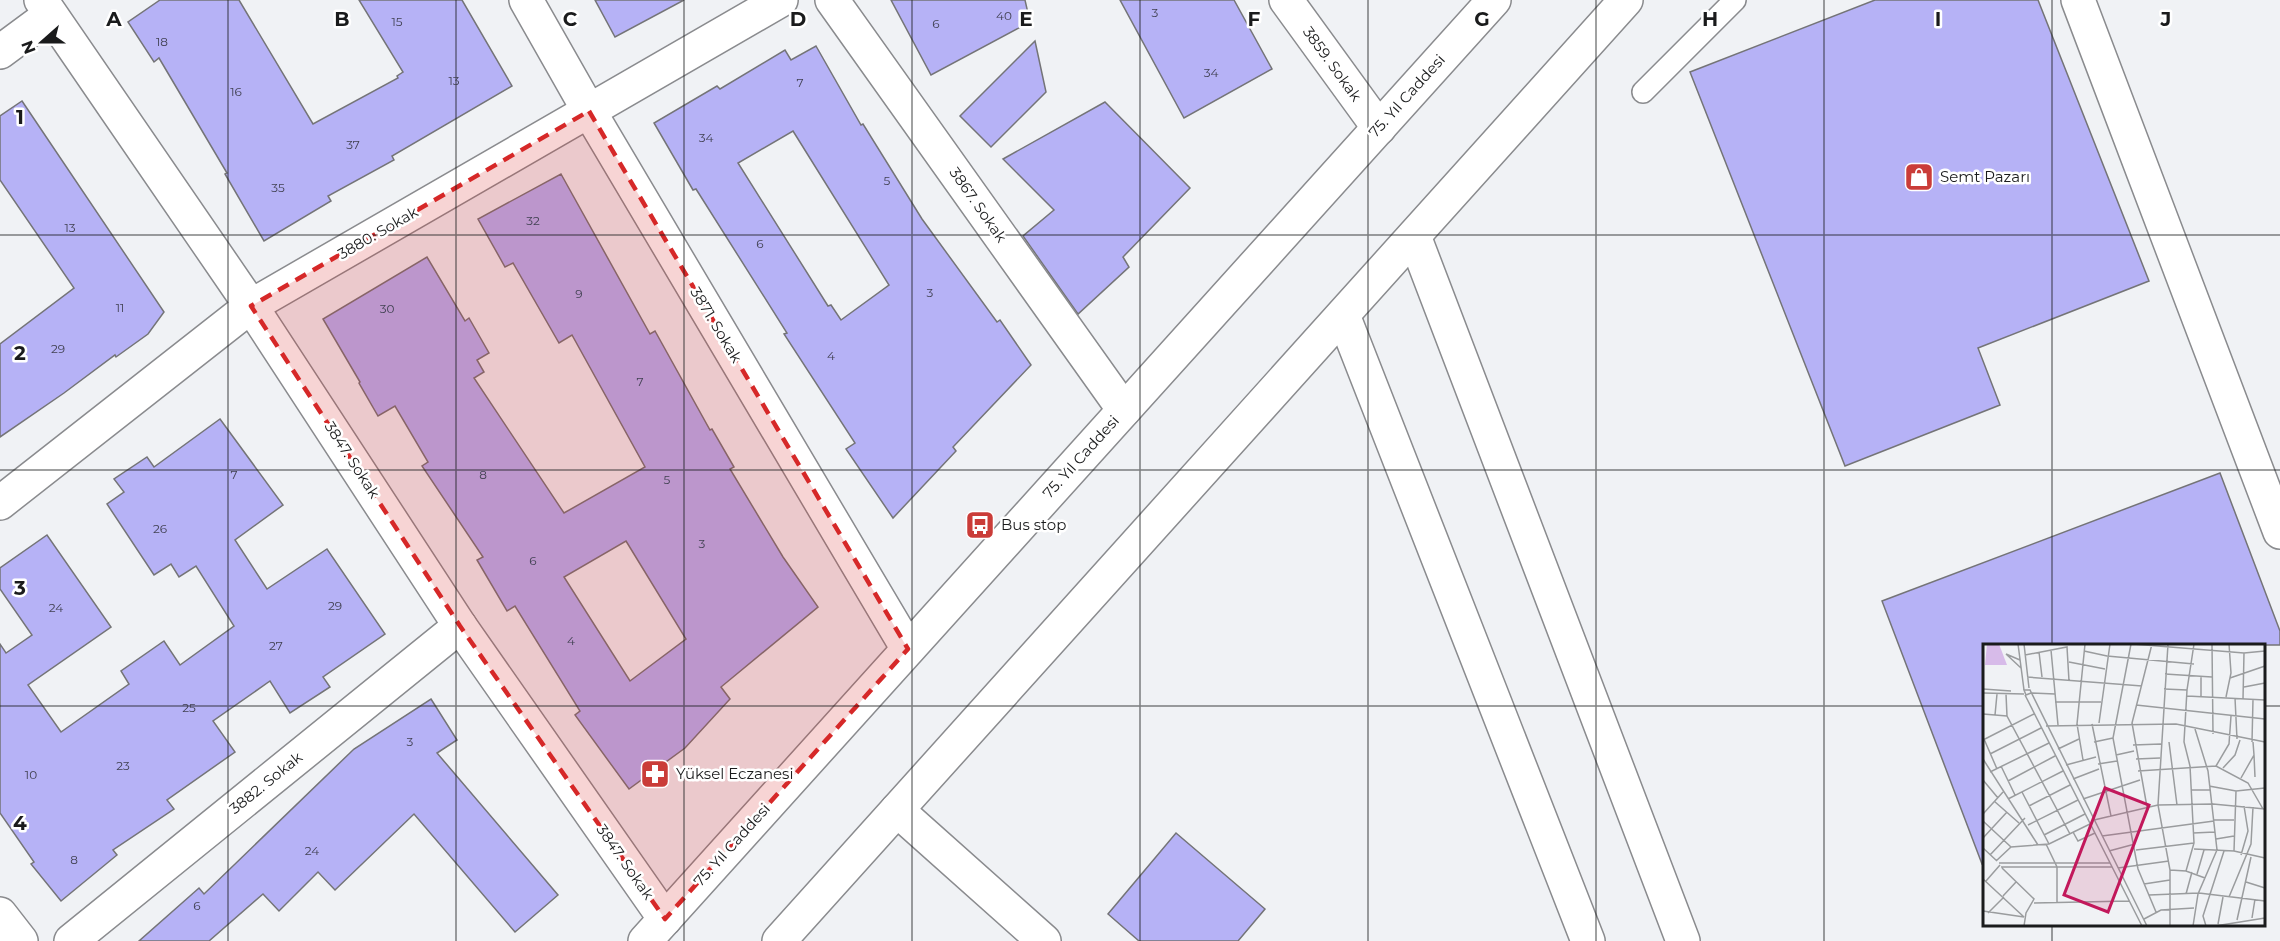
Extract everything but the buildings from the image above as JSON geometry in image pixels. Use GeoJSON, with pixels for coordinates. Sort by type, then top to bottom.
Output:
{"type":"FeatureCollection","features":[{"type":"Feature","properties":{"kind":"street","name":"3871. Sokak"},"geometry":{"type":"LineString","coordinates":[[526,0],[589,111],[908,649]]}},
{"type":"Feature","properties":{"kind":"street","name":"3880. Sokak"},"geometry":{"type":"LineString","coordinates":[[0,503],[250,306],[781,0]]}},
{"type":"Feature","properties":{"kind":"street","name":"3867. Sokak"},"geometry":{"type":"LineString","coordinates":[[832,0],[1124,410]]}},
{"type":"Feature","properties":{"kind":"street","name":"3859. Sokak"},"geometry":{"type":"LineString","coordinates":[[1286,0],[1379,128]]}},
{"type":"Feature","properties":{"kind":"street","name":"75. Yıl Caddesi"},"geometry":{"type":"LineString","coordinates":[[655,930],[1494,0]]}},
{"type":"Feature","properties":{"kind":"street"},"geometry":{"type":"LineString","coordinates":[[779,941],[1626,0]]}},
{"type":"Feature","properties":{"kind":"street"},"geometry":{"type":"LineString","coordinates":[[2078,0],[2280,532]]}},
{"type":"Feature","properties":{"kind":"street"},"geometry":{"type":"LineString","coordinates":[[0,52],[45,7]]}},
{"type":"Feature","properties":{"kind":"street","name":"3847. Sokak"},"geometry":{"type":"LineString","coordinates":[[45,7],[250,306],[460,626],[655,930]]}},
{"type":"Feature","properties":{"kind":"street"},"geometry":{"type":"LineString","coordinates":[[1413,236],[1683,941]]}},
{"type":"Feature","properties":{"kind":"street"},"geometry":{"type":"LineString","coordinates":[[1343,315],[1588,941]]}},
{"type":"Feature","properties":{"kind":"street","name":"3882. Sokak"},"geometry":{"type":"LineString","coordinates":[[71,941],[460,626]]}},
{"type":"Feature","properties":{"kind":"street"},"geometry":{"type":"LineString","coordinates":[[897,810],[1044,941]]}},
{"type":"Feature","properties":{"kind":"street"},"geometry":{"type":"LineString","coordinates":[[0,914],[21,941]]}},
{"type":"Feature","properties":{"kind":"lane"},"geometry":{"type":"LineString","coordinates":[[1643,92],[1736,0]]}},
{"type":"Feature","properties":{"kind":"highlighted area"},"geometry":{"type":"Polygon","coordinates":[[[589,111],[908,649],[665,919],[460,626],[251,306],[589,111]]]}},
{"type":"Feature","properties":{"kind":"place","name":"Semt Pazarı"},"geometry":{"type":"Point","coordinates":[1919,177]}},
{"type":"Feature","properties":{"kind":"place","name":"Bus stop"},"geometry":{"type":"Point","coordinates":[980,525]}},
{"type":"Feature","properties":{"kind":"place","name":"Yüksel Eczanesi"},"geometry":{"type":"Point","coordinates":[655,774]}}]}
